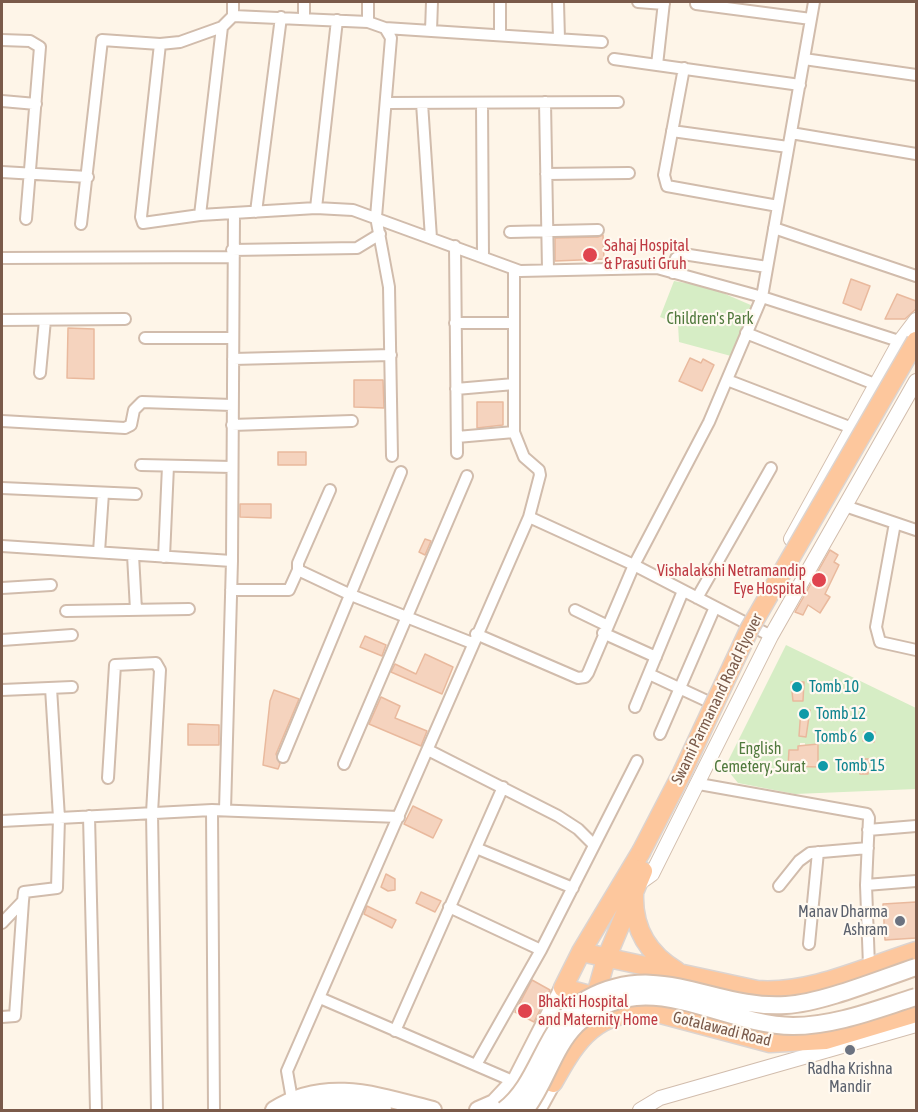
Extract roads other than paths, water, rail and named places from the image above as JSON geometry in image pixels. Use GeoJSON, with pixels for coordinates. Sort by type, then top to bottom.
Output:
{"type":"FeatureCollection","features":[{"type":"Feature","properties":{"kind":"highway","name":"Swami Parmanand Road Flyover"},"geometry":{"type":"LineString","coordinates":[[644,857],[750,628],[908,341]]}},
{"type":"Feature","properties":{"kind":"highway","name":"Swami Parmanand Road Flyover"},"geometry":{"type":"LineString","coordinates":[[632,880],[758,633],[916,357]]}},
{"type":"Feature","properties":{"kind":"highway"},"geometry":{"type":"LineString","coordinates":[[563,988],[581,952],[632,880]]}},
{"type":"Feature","properties":{"kind":"highway"},"geometry":{"type":"LineString","coordinates":[[595,998],[632,880]]}},
{"type":"Feature","properties":{"kind":"highway"},"geometry":{"type":"LineString","coordinates":[[632,880],[636,922],[641,936],[651,950],[662,962],[677,971],[703,978]]}},
{"type":"Feature","properties":{"kind":"highway"},"geometry":{"type":"LineString","coordinates":[[581,952],[757,990],[782,992],[916,951]]}},
{"type":"Feature","properties":{"kind":"highway","name":"Gotalawadi Road"},"geometry":{"type":"LineString","coordinates":[[563,988],[770,1043],[826,1040],[916,1013]]}},
{"type":"Feature","properties":{"kind":"highway"},"geometry":{"type":"LineString","coordinates":[[553,1083],[574,1047],[602,1022],[619,1014],[658,1013]]}},
{"type":"Feature","properties":{"kind":"main road"},"geometry":{"type":"LineString","coordinates":[[504,1110],[520,1093],[554,1032],[568,1013],[585,1000],[608,989],[634,983],[658,982],[742,1002],[787,1005],[916,967]]}},
{"type":"Feature","properties":{"kind":"main road"},"geometry":{"type":"LineString","coordinates":[[504,1110],[515,1082],[563,988]]}},
{"type":"Feature","properties":{"kind":"main road"},"geometry":{"type":"LineString","coordinates":[[525,1110],[576,1026],[592,1013],[616,1001],[637,996],[659,996],[771,1024],[794,1026],[840,1020],[916,997]]}},
{"type":"Feature","properties":{"kind":"main road"},"geometry":{"type":"LineString","coordinates":[[537,1110],[595,998]]}},
{"type":"Feature","properties":{"kind":"main road"},"geometry":{"type":"LineString","coordinates":[[478,1110],[494,1103],[515,1082]]}},
{"type":"Feature","properties":{"kind":"main road"},"geometry":{"type":"LineString","coordinates":[[296,1107],[313,1092],[360,1091],[433,1110]]}},
{"type":"Feature","properties":{"kind":"main road"},"geometry":{"type":"LineString","coordinates":[[274,1110],[327,1103],[349,1103],[383,1110]]}},
{"type":"Feature","properties":{"kind":"street"},"geometry":{"type":"LineString","coordinates":[[81,224],[102,40],[160,44],[180,42],[222,27],[233,16],[233,2]]}},
{"type":"Feature","properties":{"kind":"street"},"geometry":{"type":"LineString","coordinates":[[304,2],[304,18]]}},
{"type":"Feature","properties":{"kind":"street"},"geometry":{"type":"LineString","coordinates":[[368,2],[368,22]]}},
{"type":"Feature","properties":{"kind":"street"},"geometry":{"type":"LineString","coordinates":[[431,31],[432,2]]}},
{"type":"Feature","properties":{"kind":"street"},"geometry":{"type":"LineString","coordinates":[[500,2],[500,35]]}},
{"type":"Feature","properties":{"kind":"street"},"geometry":{"type":"LineString","coordinates":[[558,2],[559,39]]}},
{"type":"Feature","properties":{"kind":"street"},"geometry":{"type":"LineString","coordinates":[[639,2],[664,3],[657,65]]}},
{"type":"Feature","properties":{"kind":"street"},"geometry":{"type":"LineString","coordinates":[[298,570],[351,595],[408,617],[474,638],[578,678],[585,677],[634,565],[709,422],[762,297],[814,2]]}},
{"type":"Feature","properties":{"kind":"street"},"geometry":{"type":"LineString","coordinates":[[696,4],[811,19]]}},
{"type":"Feature","properties":{"kind":"street"},"geometry":{"type":"LineString","coordinates":[[233,16],[368,22],[385,28],[602,42]]}},
{"type":"Feature","properties":{"kind":"street"},"geometry":{"type":"LineString","coordinates":[[256,212],[281,17]]}},
{"type":"Feature","properties":{"kind":"street"},"geometry":{"type":"LineString","coordinates":[[316,208],[337,20]]}},
{"type":"Feature","properties":{"kind":"street"},"geometry":{"type":"LineString","coordinates":[[200,215],[222,27]]}},
{"type":"Feature","properties":{"kind":"street"},"geometry":{"type":"LineString","coordinates":[[385,28],[391,38],[376,218],[389,287],[392,456]]}},
{"type":"Feature","properties":{"kind":"street"},"geometry":{"type":"LineString","coordinates":[[2,40],[30,40],[40,47],[26,219]]}},
{"type":"Feature","properties":{"kind":"street"},"geometry":{"type":"LineString","coordinates":[[160,44],[141,221],[148,223],[200,215],[234,215],[316,208],[353,210],[514,268],[548,270],[657,268],[762,297],[908,341],[916,346]]}},
{"type":"Feature","properties":{"kind":"street"},"geometry":{"type":"LineString","coordinates":[[614,59],[800,84]]}},
{"type":"Feature","properties":{"kind":"street"},"geometry":{"type":"LineString","coordinates":[[804,59],[916,75]]}},
{"type":"Feature","properties":{"kind":"street"},"geometry":{"type":"LineString","coordinates":[[684,68],[664,176],[667,186],[778,206]]}},
{"type":"Feature","properties":{"kind":"street"},"geometry":{"type":"LineString","coordinates":[[2,101],[36,104]]}},
{"type":"Feature","properties":{"kind":"street"},"geometry":{"type":"LineString","coordinates":[[545,102],[548,270]]}},
{"type":"Feature","properties":{"kind":"street"},"geometry":{"type":"LineString","coordinates":[[386,103],[618,102]]}},
{"type":"Feature","properties":{"kind":"street"},"geometry":{"type":"LineString","coordinates":[[422,103],[431,238]]}},
{"type":"Feature","properties":{"kind":"street"},"geometry":{"type":"LineString","coordinates":[[482,103],[483,257]]}},
{"type":"Feature","properties":{"kind":"street"},"geometry":{"type":"LineString","coordinates":[[672,131],[788,147]]}},
{"type":"Feature","properties":{"kind":"street"},"geometry":{"type":"LineString","coordinates":[[791,133],[916,154]]}},
{"type":"Feature","properties":{"kind":"street"},"geometry":{"type":"LineString","coordinates":[[2,172],[88,177]]}},
{"type":"Feature","properties":{"kind":"street"},"geometry":{"type":"LineString","coordinates":[[546,174],[629,173]]}},
{"type":"Feature","properties":{"kind":"street"},"geometry":{"type":"LineString","coordinates":[[225,810],[232,561],[234,215]]}},
{"type":"Feature","properties":{"kind":"street"},"geometry":{"type":"LineString","coordinates":[[774,228],[916,276]]}},
{"type":"Feature","properties":{"kind":"street"},"geometry":{"type":"LineString","coordinates":[[510,232],[598,230]]}},
{"type":"Feature","properties":{"kind":"street"},"geometry":{"type":"LineString","coordinates":[[2,258],[232,254],[357,248],[380,234]]}},
{"type":"Feature","properties":{"kind":"street"},"geometry":{"type":"LineString","coordinates":[[455,246],[457,453]]}},
{"type":"Feature","properties":{"kind":"street"},"geometry":{"type":"LineString","coordinates":[[673,273],[676,258],[683,254],[767,267]]}},
{"type":"Feature","properties":{"kind":"street"},"geometry":{"type":"LineString","coordinates":[[296,1107],[287,1071],[428,750],[474,638],[529,517],[540,475],[539,470],[524,456],[514,432],[514,268]]}},
{"type":"Feature","properties":{"kind":"street"},"geometry":{"type":"LineString","coordinates":[[2,320],[125,319]]}},
{"type":"Feature","properties":{"kind":"street"},"geometry":{"type":"LineString","coordinates":[[40,373],[45,320]]}},
{"type":"Feature","properties":{"kind":"street"},"geometry":{"type":"LineString","coordinates":[[916,320],[908,341],[877,384],[745,623],[635,851],[632,880],[652,874],[771,636],[916,381]]}},
{"type":"Feature","properties":{"kind":"street"},"geometry":{"type":"LineString","coordinates":[[455,323],[514,323]]}},
{"type":"Feature","properties":{"kind":"street"},"geometry":{"type":"LineString","coordinates":[[746,333],[877,384]]}},
{"type":"Feature","properties":{"kind":"street"},"geometry":{"type":"LineString","coordinates":[[145,338],[232,338]]}},
{"type":"Feature","properties":{"kind":"street"},"geometry":{"type":"LineString","coordinates":[[232,358],[391,355]]}},
{"type":"Feature","properties":{"kind":"street"},"geometry":{"type":"LineString","coordinates":[[727,380],[852,428]]}},
{"type":"Feature","properties":{"kind":"street"},"geometry":{"type":"LineString","coordinates":[[456,389],[514,384]]}},
{"type":"Feature","properties":{"kind":"street"},"geometry":{"type":"LineString","coordinates":[[2,421],[125,428],[131,425],[134,410],[142,402],[232,405]]}},
{"type":"Feature","properties":{"kind":"street"},"geometry":{"type":"LineString","coordinates":[[232,425],[352,421]]}},
{"type":"Feature","properties":{"kind":"street"},"geometry":{"type":"LineString","coordinates":[[457,437],[514,432]]}},
{"type":"Feature","properties":{"kind":"street"},"geometry":{"type":"LineString","coordinates":[[141,465],[232,467]]}},
{"type":"Feature","properties":{"kind":"street"},"geometry":{"type":"LineString","coordinates":[[164,557],[168,466]]}},
{"type":"Feature","properties":{"kind":"street"},"geometry":{"type":"LineString","coordinates":[[697,598],[771,468]]}},
{"type":"Feature","properties":{"kind":"street"},"geometry":{"type":"LineString","coordinates":[[283,758],[401,472]]}},
{"type":"Feature","properties":{"kind":"street"},"geometry":{"type":"LineString","coordinates":[[344,764],[467,476]]}},
{"type":"Feature","properties":{"kind":"street"},"geometry":{"type":"LineString","coordinates":[[2,488],[136,494]]}},
{"type":"Feature","properties":{"kind":"street"},"geometry":{"type":"LineString","coordinates":[[231,590],[289,590],[298,570],[298,563],[330,490]]}},
{"type":"Feature","properties":{"kind":"street"},"geometry":{"type":"LineString","coordinates":[[99,552],[103,493]]}},
{"type":"Feature","properties":{"kind":"street"},"geometry":{"type":"LineString","coordinates":[[845,506],[916,530]]}},
{"type":"Feature","properties":{"kind":"street"},"geometry":{"type":"LineString","coordinates":[[529,517],[634,565],[771,636]]}},
{"type":"Feature","properties":{"kind":"street"},"geometry":{"type":"LineString","coordinates":[[895,523],[876,627],[877,637],[880,642],[916,650]]}},
{"type":"Feature","properties":{"kind":"street"},"geometry":{"type":"LineString","coordinates":[[2,546],[232,561]]}},
{"type":"Feature","properties":{"kind":"street"},"geometry":{"type":"LineString","coordinates":[[133,555],[136,610]]}},
{"type":"Feature","properties":{"kind":"street"},"geometry":{"type":"LineString","coordinates":[[2,588],[51,585]]}},
{"type":"Feature","properties":{"kind":"street"},"geometry":{"type":"LineString","coordinates":[[635,707],[683,591]]}},
{"type":"Feature","properties":{"kind":"street"},"geometry":{"type":"LineString","coordinates":[[660,734],[715,607]]}},
{"type":"Feature","properties":{"kind":"street"},"geometry":{"type":"LineString","coordinates":[[66,611],[189,609]]}},
{"type":"Feature","properties":{"kind":"street"},"geometry":{"type":"LineString","coordinates":[[575,610],[656,657]]}},
{"type":"Feature","properties":{"kind":"street"},"geometry":{"type":"LineString","coordinates":[[2,640],[72,635]]}},
{"type":"Feature","properties":{"kind":"street"},"geometry":{"type":"LineString","coordinates":[[108,778],[115,665],[156,663],[160,670],[152,813],[157,1110]]}},
{"type":"Feature","properties":{"kind":"street"},"geometry":{"type":"LineString","coordinates":[[649,674],[707,701]]}},
{"type":"Feature","properties":{"kind":"street"},"geometry":{"type":"LineString","coordinates":[[2,690],[72,687]]}},
{"type":"Feature","properties":{"kind":"street"},"geometry":{"type":"LineString","coordinates":[[2,1017],[15,1016],[24,892],[57,888],[58,818],[51,688]]}},
{"type":"Feature","properties":{"kind":"street"},"geometry":{"type":"LineString","coordinates":[[428,750],[558,816],[578,829],[594,845]]}},
{"type":"Feature","properties":{"kind":"street"},"geometry":{"type":"LineString","coordinates":[[477,1064],[541,950],[637,761]]}},
{"type":"Feature","properties":{"kind":"street"},"geometry":{"type":"LineString","coordinates":[[699,784],[862,812],[869,818],[866,885],[869,966]]}},
{"type":"Feature","properties":{"kind":"street"},"geometry":{"type":"LineString","coordinates":[[395,1031],[503,788]]}},
{"type":"Feature","properties":{"kind":"street"},"geometry":{"type":"LineString","coordinates":[[212,810],[214,1110]]}},
{"type":"Feature","properties":{"kind":"street"},"geometry":{"type":"LineString","coordinates":[[2,821],[212,810],[399,817]]}},
{"type":"Feature","properties":{"kind":"street"},"geometry":{"type":"LineString","coordinates":[[90,816],[96,1110]]}},
{"type":"Feature","properties":{"kind":"street"},"geometry":{"type":"LineString","coordinates":[[868,830],[916,826]]}},
{"type":"Feature","properties":{"kind":"street"},"geometry":{"type":"LineString","coordinates":[[476,848],[573,888]]}},
{"type":"Feature","properties":{"kind":"street"},"geometry":{"type":"LineString","coordinates":[[779,886],[804,856],[819,852],[868,848]]}},
{"type":"Feature","properties":{"kind":"street"},"geometry":{"type":"LineString","coordinates":[[809,944],[819,852]]}},
{"type":"Feature","properties":{"kind":"street"},"geometry":{"type":"LineString","coordinates":[[866,885],[916,881]]}},
{"type":"Feature","properties":{"kind":"street"},"geometry":{"type":"LineString","coordinates":[[2,923],[24,901]]}},
{"type":"Feature","properties":{"kind":"street"},"geometry":{"type":"LineString","coordinates":[[449,907],[541,950]]}},
{"type":"Feature","properties":{"kind":"street"},"geometry":{"type":"LineString","coordinates":[[320,998],[515,1082]]}},
{"type":"Feature","properties":{"kind":"street"},"geometry":{"type":"LineString","coordinates":[[640,1110],[660,1098],[916,1025]]}},
{"type":"Feature","properties":{"kind":"place","name":"Sahaj Hospital & Prasuti Gruh"},"geometry":{"type":"Point","coordinates":[590,255]}},
{"type":"Feature","properties":{"kind":"place","name":"Vishalakshi Netramandip Eye Hospital"},"geometry":{"type":"Point","coordinates":[819,580]}},
{"type":"Feature","properties":{"kind":"place","name":"Tomb 10"},"geometry":{"type":"Point","coordinates":[797,687]}},
{"type":"Feature","properties":{"kind":"place","name":"Tomb 12"},"geometry":{"type":"Point","coordinates":[804,714]}},
{"type":"Feature","properties":{"kind":"place","name":"Tomb 6"},"geometry":{"type":"Point","coordinates":[869,737]}},
{"type":"Feature","properties":{"kind":"place","name":"Tomb 15"},"geometry":{"type":"Point","coordinates":[823,766]}},
{"type":"Feature","properties":{"kind":"place","name":"Manav Dharma Ashram"},"geometry":{"type":"Point","coordinates":[900,921]}},
{"type":"Feature","properties":{"kind":"place","name":"Bhakti Hospital and Maternity Home"},"geometry":{"type":"Point","coordinates":[525,1011]}},
{"type":"Feature","properties":{"kind":"place","name":"Radha Krishna Mandir"},"geometry":{"type":"Point","coordinates":[850,1050]}},
{"type":"Feature","properties":{"kind":"park label","name":"Children's Park"},"geometry":{"type":"Point","coordinates":[710,319]}},
{"type":"Feature","properties":{"kind":"park label","name":"English Cemetery, Surat"},"geometry":{"type":"Point","coordinates":[760,758]}}]}
